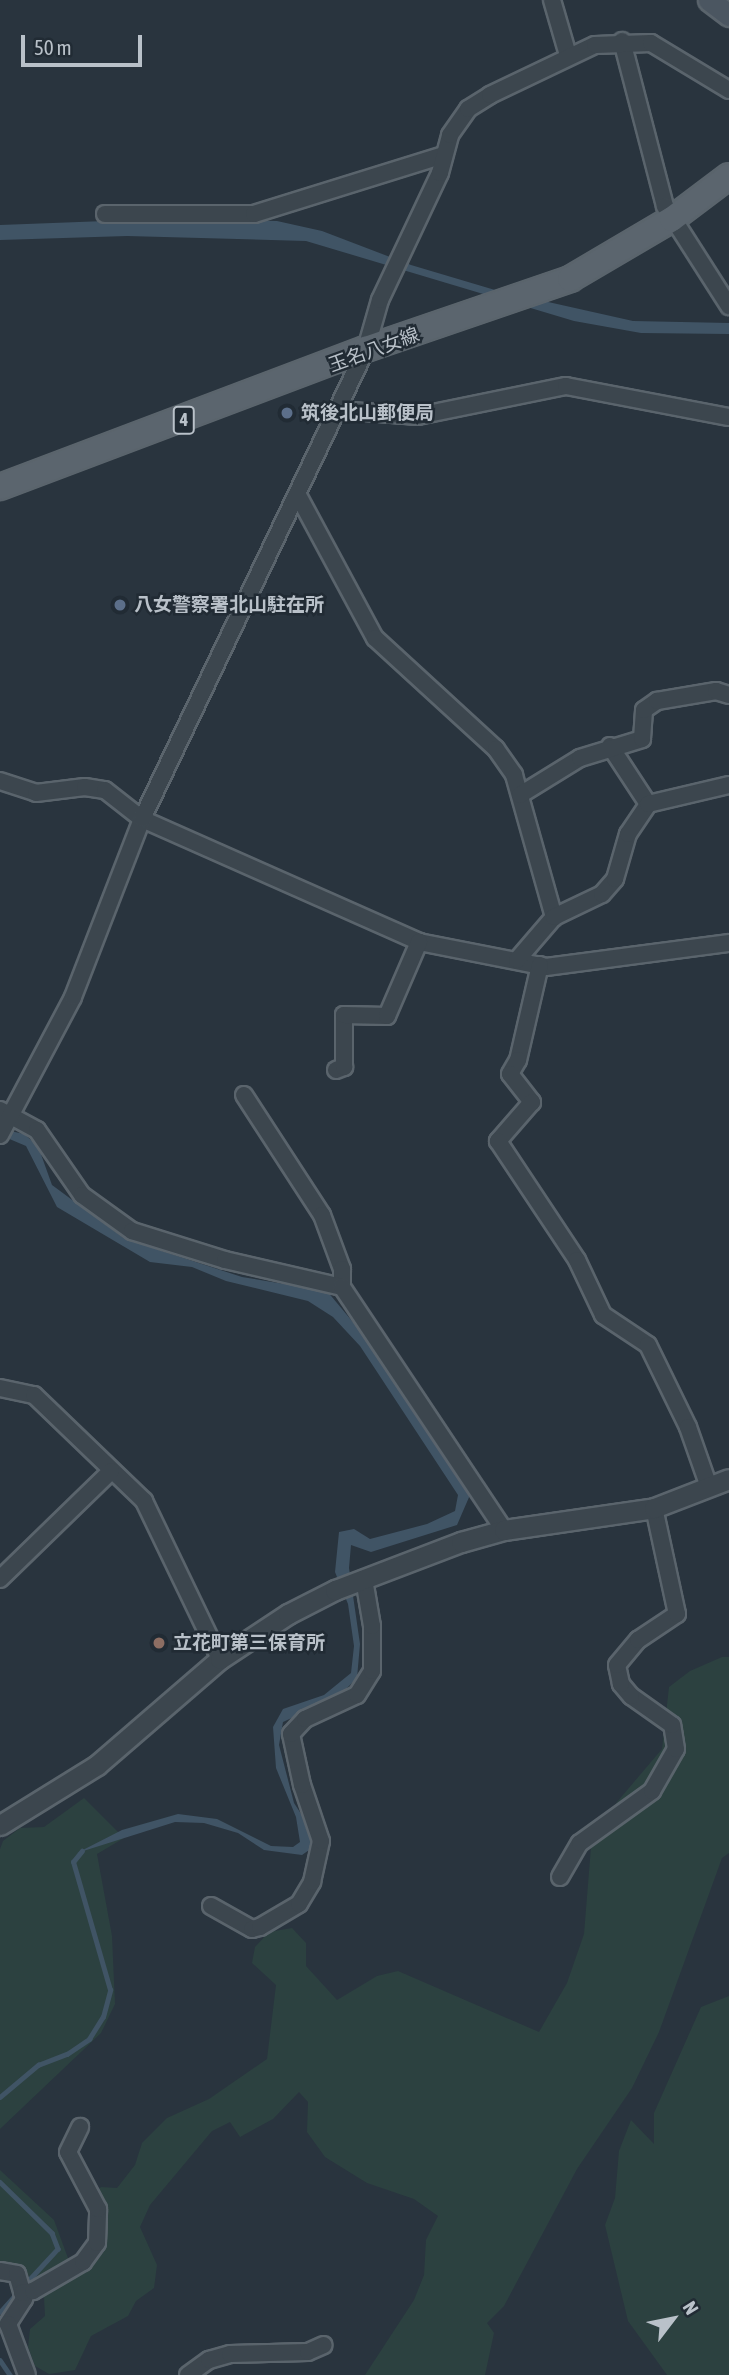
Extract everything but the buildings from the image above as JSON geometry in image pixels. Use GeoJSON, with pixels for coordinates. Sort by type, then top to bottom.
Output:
{"type":"FeatureCollection","features":[{"type":"Feature","properties":{"kind":"main road"},"geometry":{"type":"LineString","coordinates":[[709,0],[729,15]]}},
{"type":"Feature","properties":{"kind":"main road","name":"玉名八女線"},"geometry":{"type":"LineString","coordinates":[[0,487],[366,349],[537,293],[605,262],[672,219],[729,176]]}},
{"type":"Feature","properties":{"kind":"street"},"geometry":{"type":"LineString","coordinates":[[552,0],[568,55]]}},
{"type":"Feature","properties":{"kind":"street"},"geometry":{"type":"LineString","coordinates":[[622,41],[665,206],[729,306]]}},
{"type":"Feature","properties":{"kind":"street"},"geometry":{"type":"LineString","coordinates":[[342,1287],[225,1260],[132,1231],[82,1195],[37,1130],[4,1122],[73,997],[142,819],[299,497],[366,349],[391,277],[444,155],[450,135],[468,109],[568,55],[622,41],[651,43],[729,90]]}},
{"type":"Feature","properties":{"kind":"street"},"geometry":{"type":"LineString","coordinates":[[105,214],[254,214],[444,155]]}},
{"type":"Feature","properties":{"kind":"street"},"geometry":{"type":"LineString","coordinates":[[338,410],[418,416],[566,386],[729,417]]}},
{"type":"Feature","properties":{"kind":"street"},"geometry":{"type":"LineString","coordinates":[[299,497],[375,638],[496,749],[514,775],[554,917]]}},
{"type":"Feature","properties":{"kind":"street"},"geometry":{"type":"LineString","coordinates":[[520,795],[580,758],[642,739],[644,710],[657,701],[716,691],[729,695]]}},
{"type":"Feature","properties":{"kind":"street"},"geometry":{"type":"LineString","coordinates":[[610,747],[648,804]]}},
{"type":"Feature","properties":{"kind":"street"},"geometry":{"type":"LineString","coordinates":[[0,781],[36,793],[85,787],[105,790],[142,819],[419,942],[540,965],[729,943]]}},
{"type":"Feature","properties":{"kind":"street"},"geometry":{"type":"LineString","coordinates":[[517,960],[554,917],[603,894],[615,879],[628,834],[648,804],[729,785]]}},
{"type":"Feature","properties":{"kind":"street"},"geometry":{"type":"LineString","coordinates":[[335,1070],[344,1067],[344,1015],[387,1016],[419,942]]}},
{"type":"Feature","properties":{"kind":"street"},"geometry":{"type":"LineString","coordinates":[[540,965],[518,1060],[510,1074],[532,1102],[498,1141],[577,1260],[603,1315],[648,1345],[688,1427],[709,1487]]}},
{"type":"Feature","properties":{"kind":"street"},"geometry":{"type":"LineString","coordinates":[[244,1095],[322,1215],[342,1269],[342,1287],[504,1530]]}},
{"type":"Feature","properties":{"kind":"street"},"geometry":{"type":"LineString","coordinates":[[0,1388],[34,1395],[144,1501],[220,1659]]}},
{"type":"Feature","properties":{"kind":"street"},"geometry":{"type":"LineString","coordinates":[[0,1578],[111,1471]]}},
{"type":"Feature","properties":{"kind":"street"},"geometry":{"type":"LineString","coordinates":[[0,1825],[97,1765],[220,1659],[288,1614],[339,1589],[504,1530],[654,1508],[729,1479]]}},
{"type":"Feature","properties":{"kind":"street"},"geometry":{"type":"LineString","coordinates":[[560,1877],[579,1843],[652,1791],[676,1749],[672,1725],[631,1696],[621,1684],[617,1665],[638,1640],[677,1614],[654,1508]]}},
{"type":"Feature","properties":{"kind":"street"},"geometry":{"type":"LineString","coordinates":[[211,1906],[252,1929],[299,1904],[312,1882],[321,1841],[302,1785],[291,1734],[305,1720],[357,1695],[372,1671],[373,1626],[361,1580]]}},
{"type":"Feature","properties":{"kind":"street"},"geometry":{"type":"LineString","coordinates":[[22,2293],[33,2291],[83,2262],[97,2243],[98,2209],[68,2152],[80,2127]]}},
{"type":"Feature","properties":{"kind":"street"},"geometry":{"type":"LineString","coordinates":[[0,2271],[17,2274],[24,2299],[8,2325],[27,2375]]}},
{"type":"Feature","properties":{"kind":"street"},"geometry":{"type":"LineString","coordinates":[[188,2375],[209,2360],[230,2354],[308,2352],[324,2345]]}},
{"type":"Feature","properties":{"kind":"green space"},"geometry":{"type":"Polygon","coordinates":[[[722,1657],[729,1657],[729,1853],[722,1858],[659,2032],[632,2088],[577,2169],[504,2306],[487,2323],[494,2333],[485,2375],[365,2375],[414,2300],[424,2275],[426,2240],[438,2216],[414,2199],[367,2183],[325,2157],[307,2132],[308,2102],[299,2092],[273,2119],[240,2137],[230,2122],[212,2131],[150,2205],[140,2227],[157,2265],[154,2288],[136,2301],[128,2316],[91,2336],[75,2370],[49,2374],[35,2366],[28,2347],[30,2329],[45,2316],[44,2298],[25,2270],[0,2267],[0,2170],[54,2220],[72,2269],[83,2272],[91,2262],[94,2235],[86,2202],[101,2187],[117,2188],[135,2165],[142,2143],[167,2118],[209,2099],[267,2059],[276,1985],[252,1963],[255,1947],[269,1932],[292,1928],[306,1943],[306,1966],[337,2000],[377,1976],[398,1971],[539,2032],[567,1983],[584,1934],[591,1847],[617,1802],[662,1749],[669,1687],[690,1671],[722,1657]]]}},
{"type":"Feature","properties":{"kind":"green space"},"geometry":{"type":"Polygon","coordinates":[[[84,1798],[124,1838],[97,1854],[112,1936],[115,2004],[101,2033],[0,2129],[0,1849],[3,1841],[20,1828],[44,1827],[84,1798]]]}},
{"type":"Feature","properties":{"kind":"green space"},"geometry":{"type":"Polygon","coordinates":[[[729,1996],[729,2375],[667,2375],[628,2321],[605,2225],[615,2198],[619,2151],[631,2120],[654,2144],[654,2113],[701,2007],[729,1996]]]}},
{"type":"Feature","properties":{"kind":"water"},"geometry":{"type":"Polygon","coordinates":[[[158,219],[277,221],[322,231],[411,265],[495,290],[633,321],[729,323],[729,334],[641,333],[574,321],[306,241],[127,236],[0,240],[0,225],[158,219]]]}},
{"type":"Feature","properties":{"kind":"water"},"geometry":{"type":"Polygon","coordinates":[[[6,1130],[24,1134],[38,1146],[52,1185],[125,1239],[242,1277],[327,1291],[372,1345],[470,1495],[457,1525],[371,1552],[351,1545],[349,1568],[360,1644],[357,1678],[339,1696],[283,1722],[279,1745],[294,1803],[309,1826],[312,1848],[302,1855],[264,1850],[238,1833],[204,1823],[175,1822],[77,1853],[122,1830],[178,1814],[217,1819],[271,1846],[293,1847],[300,1842],[296,1817],[276,1768],[273,1727],[283,1709],[324,1695],[351,1673],[354,1646],[348,1604],[335,1572],[339,1532],[354,1529],[370,1539],[427,1524],[455,1511],[458,1495],[360,1346],[333,1317],[308,1301],[226,1281],[192,1267],[150,1262],[57,1207],[26,1146],[0,1135],[6,1130]]]}},
{"type":"Feature","properties":{"kind":"waterway"},"geometry":{"type":"LineString","coordinates":[[0,2097],[38,2065],[67,2054],[89,2039],[103,2017],[110,1990],[73,1862],[82,1851]]}},
{"type":"Feature","properties":{"kind":"waterway"},"geometry":{"type":"LineString","coordinates":[[0,2182],[52,2233],[58,2249],[24,2286]]}},
{"type":"Feature","properties":{"kind":"waterway"},"geometry":{"type":"LineString","coordinates":[[0,2312],[18,2292]]}},
{"type":"Feature","properties":{"kind":"waterway"},"geometry":{"type":"LineString","coordinates":[[0,2360],[10,2375]]}},
{"type":"Feature","properties":{"kind":"place","name":"筑後北山郵便局"},"geometry":{"type":"Point","coordinates":[287,413]}},
{"type":"Feature","properties":{"kind":"place","name":"八女警察署北山駐在所"},"geometry":{"type":"Point","coordinates":[120,605]}},
{"type":"Feature","properties":{"kind":"place","name":"立花町第三保育所"},"geometry":{"type":"Point","coordinates":[159,1643]}}]}
